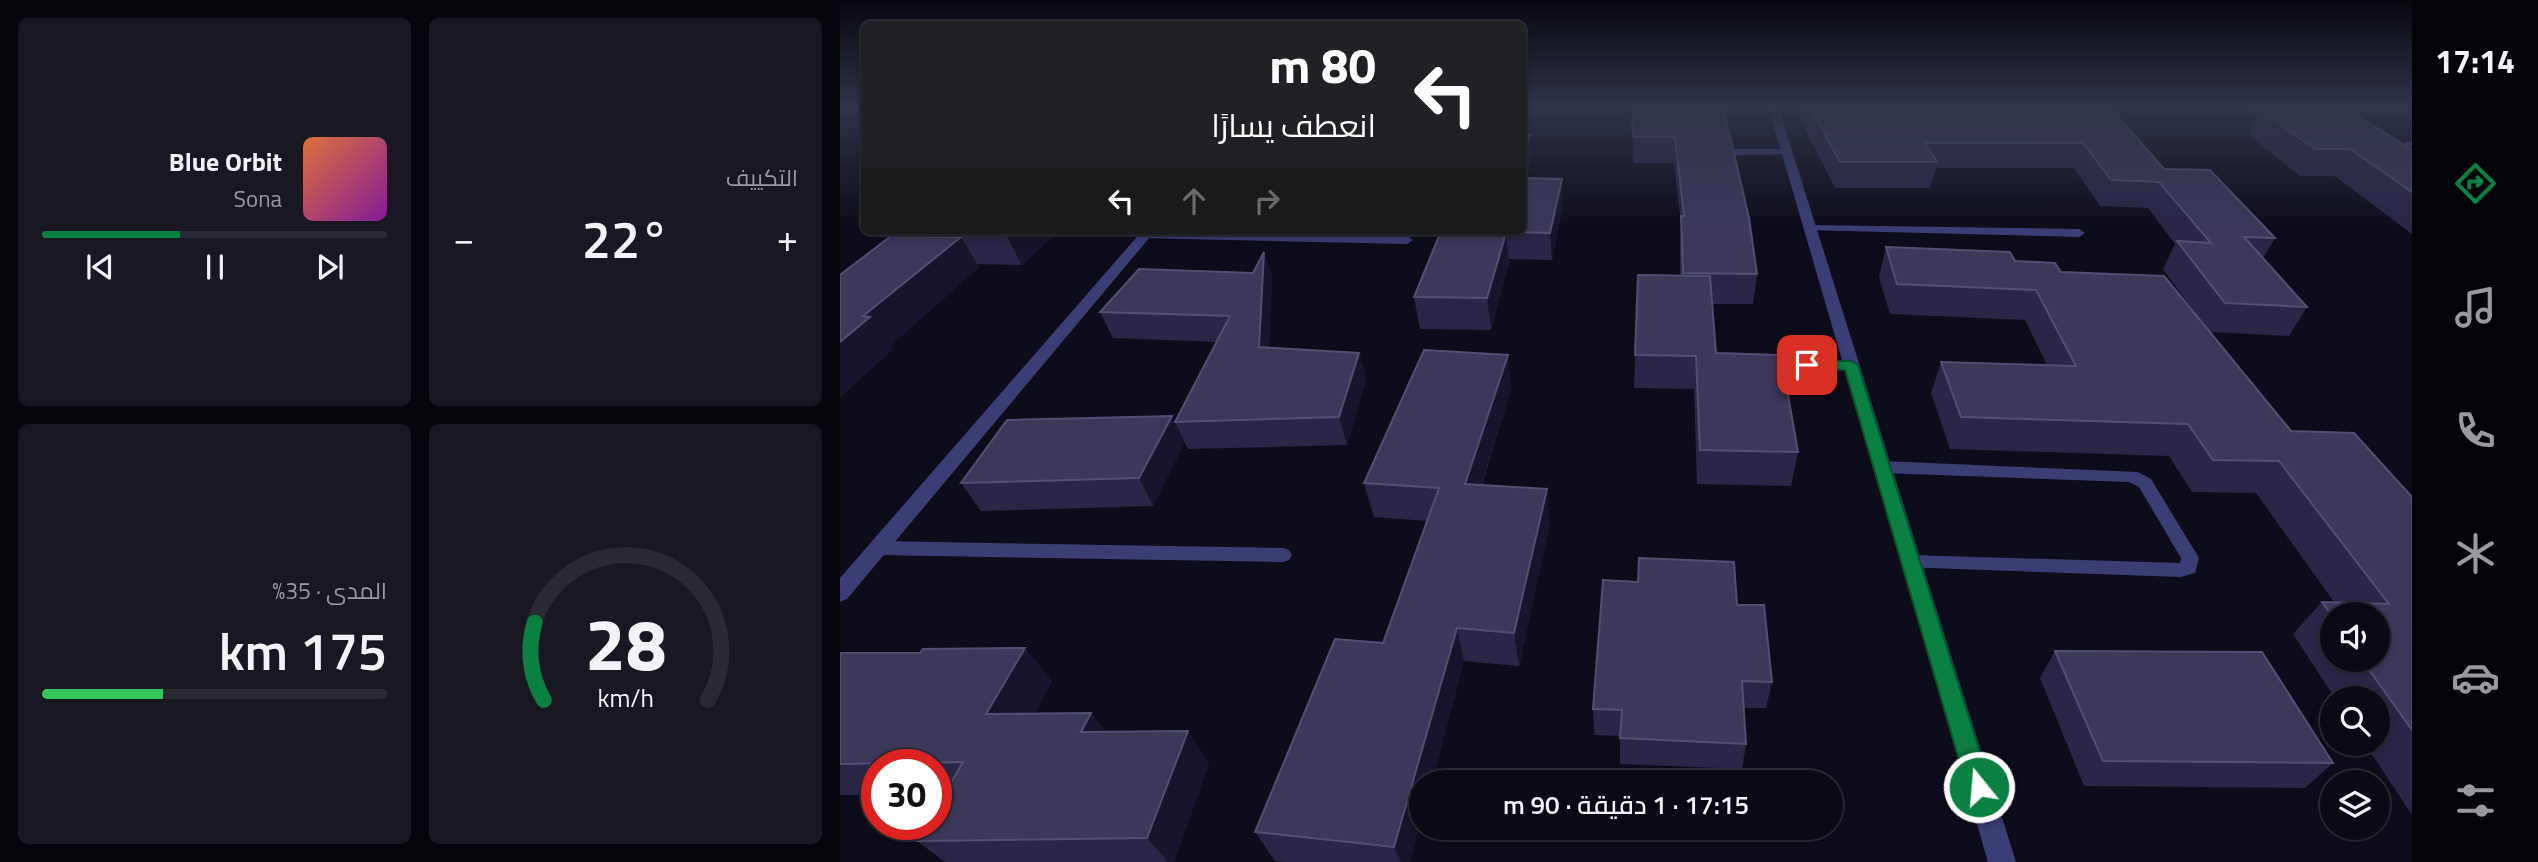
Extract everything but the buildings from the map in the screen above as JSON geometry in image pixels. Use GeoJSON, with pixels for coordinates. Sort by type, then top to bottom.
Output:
{"type":"FeatureCollection","features":[{"type":"Feature","properties":{"kind":"street"},"geometry":{"type":"LineString","coordinates":[[1785,146],[2002,862]]}},
{"type":"Feature","properties":{"kind":"street"},"geometry":{"type":"LineString","coordinates":[[883,257],[911,235]]}},
{"type":"Feature","properties":{"kind":"street"},"geometry":{"type":"LineString","coordinates":[[840,593],[1145,235]]}},
{"type":"Feature","properties":{"kind":"lane"},"geometry":{"type":"LineString","coordinates":[[1734,152],[1787,152]]}},
{"type":"Feature","properties":{"kind":"lane"},"geometry":{"type":"LineString","coordinates":[[1810,228],[2079,233]]}},
{"type":"Feature","properties":{"kind":"lane"},"geometry":{"type":"LineString","coordinates":[[1221,235],[1407,240]]}},
{"type":"Feature","properties":{"kind":"lane"},"geometry":{"type":"LineString","coordinates":[[1784,366],[1851,365]]}},
{"type":"Feature","properties":{"kind":"lane"},"geometry":{"type":"LineString","coordinates":[[1882,467],[2132,476],[2145,483],[2190,558],[2190,563],[2181,570],[1910,562]]}},
{"type":"Feature","properties":{"kind":"lane"},"geometry":{"type":"LineString","coordinates":[[878,548],[1283,555]]}},
{"type":"Feature","properties":{"kind":"route"},"geometry":{"type":"LineString","coordinates":[[1807,365],[1851,365],[1979,787]]}}]}
